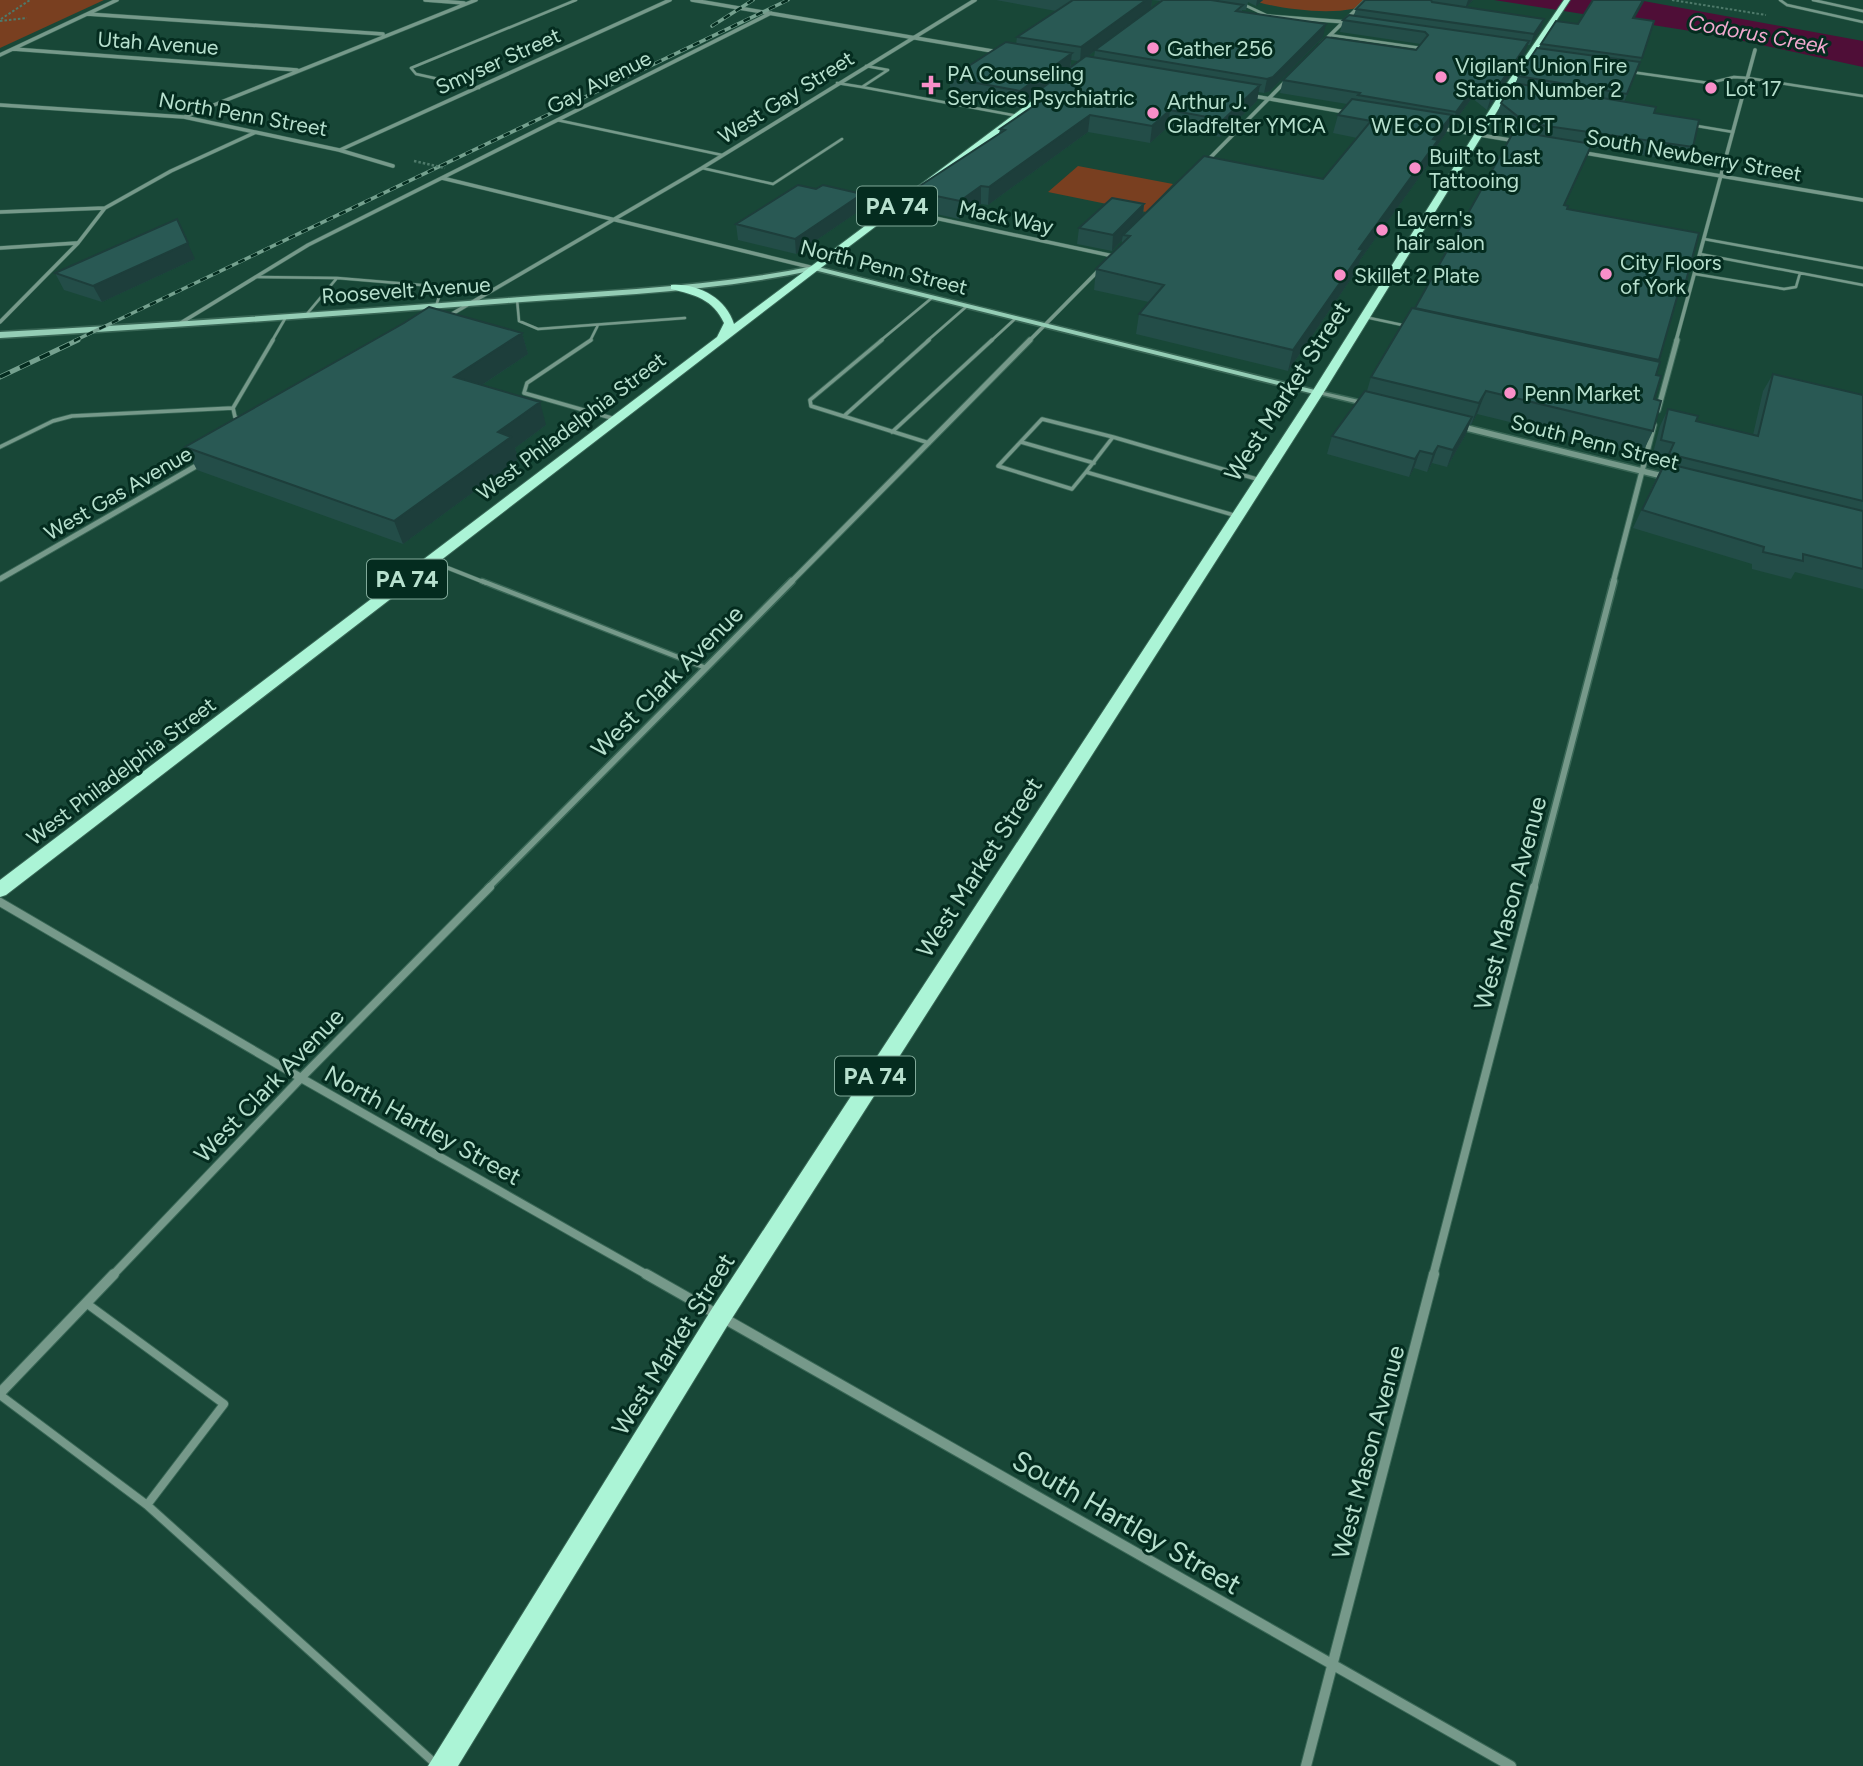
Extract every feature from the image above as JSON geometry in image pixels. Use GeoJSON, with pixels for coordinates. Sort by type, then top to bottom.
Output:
{"type":"FeatureCollection","features":[{"type":"Feature","properties":{"kind":"main road","name":"West Market Street"},"geometry":{"type":"LineString","coordinates":[[440,1766],[721,1315],[1318,392],[1567,0]]}},
{"type":"Feature","properties":{"kind":"main road","name":"West Philadelphia Street"},"geometry":{"type":"LineString","coordinates":[[0,890],[615,419],[1058,86]]}},
{"type":"Feature","properties":{"kind":"main road","name":"Roosevelt Avenue"},"geometry":{"type":"LineString","coordinates":[[0,335],[286,317],[675,287],[782,275],[814,268]]}},
{"type":"Feature","properties":{"kind":"main road","name":"North Penn Street"},"geometry":{"type":"LineString","coordinates":[[814,268],[1318,392]]}},
{"type":"Feature","properties":{"kind":"main road"},"geometry":{"type":"LineString","coordinates":[[675,287],[713,299],[723,307],[729,323],[722,338]]}},
{"type":"Feature","properties":{"kind":"street"},"geometry":{"type":"LineString","coordinates":[[0,55],[117,0]]}},
{"type":"Feature","properties":{"kind":"street"},"geometry":{"type":"LineString","coordinates":[[425,0],[468,3]]}},
{"type":"Feature","properties":{"kind":"street"},"geometry":{"type":"LineString","coordinates":[[184,117],[476,0]]}},
{"type":"Feature","properties":{"kind":"street","name":"Smyser Street"},"geometry":{"type":"LineString","coordinates":[[339,150],[670,0]]}},
{"type":"Feature","properties":{"kind":"street"},"geometry":{"type":"LineString","coordinates":[[692,0],[1002,53]]}},
{"type":"Feature","properties":{"kind":"street","name":"West Gay Street"},"geometry":{"type":"LineString","coordinates":[[613,219],[702,168],[975,0]]}},
{"type":"Feature","properties":{"kind":"street"},"geometry":{"type":"LineString","coordinates":[[1321,45],[1366,0]]}},
{"type":"Feature","properties":{"kind":"street"},"geometry":{"type":"LineString","coordinates":[[762,5],[763,12]]}},
{"type":"Feature","properties":{"kind":"street","name":"Gay Avenue"},"geometry":{"type":"LineString","coordinates":[[179,324],[308,245],[771,13]]}},
{"type":"Feature","properties":{"kind":"street"},"geometry":{"type":"LineString","coordinates":[[87,14],[386,34]]}},
{"type":"Feature","properties":{"kind":"street"},"geometry":{"type":"LineString","coordinates":[[1255,16],[1357,24]]}},
{"type":"Feature","properties":{"kind":"street"},"geometry":{"type":"LineString","coordinates":[[1520,48],[1534,50]]}},
{"type":"Feature","properties":{"kind":"street","name":"Utah Avenue"},"geometry":{"type":"LineString","coordinates":[[13,49],[301,70]]}},
{"type":"Feature","properties":{"kind":"street","name":"West Mason Avenue"},"geometry":{"type":"LineString","coordinates":[[1306,1766],[1642,471],[1755,50]]}},
{"type":"Feature","properties":{"kind":"street"},"geometry":{"type":"LineString","coordinates":[[1202,166],[1295,72]]}},
{"type":"Feature","properties":{"kind":"street"},"geometry":{"type":"LineString","coordinates":[[1242,94],[1361,115]]}},
{"type":"Feature","properties":{"kind":"street","name":"North Penn Street"},"geometry":{"type":"LineString","coordinates":[[2,106],[184,117],[339,150],[393,166]]}},
{"type":"Feature","properties":{"kind":"street"},"geometry":{"type":"LineString","coordinates":[[1427,126],[1519,142]]}},
{"type":"Feature","properties":{"kind":"street"},"geometry":{"type":"LineString","coordinates":[[0,322],[78,243],[105,208],[171,171],[254,133]]}},
{"type":"Feature","properties":{"kind":"street","name":"South Newberry Street"},"geometry":{"type":"LineString","coordinates":[[1573,151],[1863,200]]}},
{"type":"Feature","properties":{"kind":"street","name":"North Penn Street"},"geometry":{"type":"LineString","coordinates":[[442,178],[814,268]]}},
{"type":"Feature","properties":{"kind":"street"},"geometry":{"type":"LineString","coordinates":[[0,212],[105,208]]}},
{"type":"Feature","properties":{"kind":"street","name":"Mack Way"},"geometry":{"type":"LineString","coordinates":[[893,209],[1113,256]]}},
{"type":"Feature","properties":{"kind":"street"},"geometry":{"type":"LineString","coordinates":[[435,324],[613,219]]}},
{"type":"Feature","properties":{"kind":"street"},"geometry":{"type":"LineString","coordinates":[[0,247],[78,243]]}},
{"type":"Feature","properties":{"kind":"street","name":"West Clark Avenue"},"geometry":{"type":"LineString","coordinates":[[0,1394],[301,1078],[1123,247]]}},
{"type":"Feature","properties":{"kind":"street"},"geometry":{"type":"LineString","coordinates":[[1318,392],[1385,408]]}},
{"type":"Feature","properties":{"kind":"street","name":"South Penn Street"},"geometry":{"type":"LineString","coordinates":[[1440,422],[1681,481]]}},
{"type":"Feature","properties":{"kind":"street","name":"West Gas Avenue"},"geometry":{"type":"LineString","coordinates":[[0,579],[207,459]]}},
{"type":"Feature","properties":{"kind":"street","name":"North Hartley Street"},"geometry":{"type":"LineString","coordinates":[[0,902],[301,1078],[721,1315]]}},
{"type":"Feature","properties":{"kind":"street","name":"South Hartley Street"},"geometry":{"type":"LineString","coordinates":[[721,1315],[1511,1766]]}},
{"type":"Feature","properties":{"kind":"lane"},"geometry":{"type":"LineString","coordinates":[[479,88],[416,74],[411,68],[576,0]]}},
{"type":"Feature","properties":{"kind":"lane"},"geometry":{"type":"LineString","coordinates":[[1234,0],[1268,16]]}},
{"type":"Feature","properties":{"kind":"lane"},"geometry":{"type":"LineString","coordinates":[[1780,0],[1787,5],[1863,22]]}},
{"type":"Feature","properties":{"kind":"lane"},"geometry":{"type":"LineString","coordinates":[[1813,0],[1863,11]]}},
{"type":"Feature","properties":{"kind":"lane"},"geometry":{"type":"LineString","coordinates":[[1330,35],[1421,48],[1416,54]]}},
{"type":"Feature","properties":{"kind":"lane"},"geometry":{"type":"LineString","coordinates":[[1321,45],[1334,47]]}},
{"type":"Feature","properties":{"kind":"lane"},"geometry":{"type":"LineString","coordinates":[[862,87],[888,70],[866,66]]}},
{"type":"Feature","properties":{"kind":"lane"},"geometry":{"type":"LineString","coordinates":[[1619,70],[1709,83],[1734,77],[1748,78],[1863,96]]}},
{"type":"Feature","properties":{"kind":"lane"},"geometry":{"type":"LineString","coordinates":[[837,83],[1018,116]]}},
{"type":"Feature","properties":{"kind":"lane"},"geometry":{"type":"LineString","coordinates":[[557,120],[722,155]]}},
{"type":"Feature","properties":{"kind":"lane"},"geometry":{"type":"LineString","coordinates":[[1678,123],[1733,132]]}},
{"type":"Feature","properties":{"kind":"lane"},"geometry":{"type":"LineString","coordinates":[[702,168],[773,184],[842,139]]}},
{"type":"Feature","properties":{"kind":"lane"},"geometry":{"type":"LineString","coordinates":[[1704,239],[1863,268]]}},
{"type":"Feature","properties":{"kind":"lane"},"geometry":{"type":"LineString","coordinates":[[1700,254],[1863,285]]}},
{"type":"Feature","properties":{"kind":"lane"},"geometry":{"type":"LineString","coordinates":[[1695,274],[1784,289],[1796,286],[1800,273]]}},
{"type":"Feature","properties":{"kind":"lane"},"geometry":{"type":"LineString","coordinates":[[256,276],[337,278],[433,286],[441,291],[436,306]]}},
{"type":"Feature","properties":{"kind":"lane"},"geometry":{"type":"LineString","coordinates":[[306,315],[337,278]]}},
{"type":"Feature","properties":{"kind":"lane"},"geometry":{"type":"LineString","coordinates":[[929,443],[811,406],[810,400],[933,297]]}},
{"type":"Feature","properties":{"kind":"lane"},"geometry":{"type":"LineString","coordinates":[[517,299],[519,321],[538,329],[685,318]]}},
{"type":"Feature","properties":{"kind":"lane"},"geometry":{"type":"LineString","coordinates":[[844,416],[967,306]]}},
{"type":"Feature","properties":{"kind":"lane"},"geometry":{"type":"LineString","coordinates":[[248,422],[235,417],[233,408],[286,317]]}},
{"type":"Feature","properties":{"kind":"lane"},"geometry":{"type":"LineString","coordinates":[[1365,317],[1420,329]]}},
{"type":"Feature","properties":{"kind":"lane"},"geometry":{"type":"LineString","coordinates":[[892,432],[1016,318]]}},
{"type":"Feature","properties":{"kind":"lane"},"geometry":{"type":"LineString","coordinates":[[598,325],[589,343],[527,383],[524,393],[615,419]]}},
{"type":"Feature","properties":{"kind":"lane"},"geometry":{"type":"LineString","coordinates":[[0,447],[53,421],[72,416],[233,408]]}},
{"type":"Feature","properties":{"kind":"lane"},"geometry":{"type":"LineString","coordinates":[[1113,437],[1072,489],[998,466],[1042,419],[1113,437],[1261,480]]}},
{"type":"Feature","properties":{"kind":"lane"},"geometry":{"type":"LineString","coordinates":[[1021,442],[1094,463]]}},
{"type":"Feature","properties":{"kind":"lane"},"geometry":{"type":"LineString","coordinates":[[1086,472],[1237,516]]}},
{"type":"Feature","properties":{"kind":"lane"},"geometry":{"type":"LineString","coordinates":[[430,561],[706,668]]}},
{"type":"Feature","properties":{"kind":"lane"},"geometry":{"type":"LineString","coordinates":[[86,1303],[224,1404],[147,1505]]}},
{"type":"Feature","properties":{"kind":"lane"},"geometry":{"type":"LineString","coordinates":[[0,1394],[147,1505],[440,1766]]}},
{"type":"Feature","properties":{"kind":"path"},"geometry":{"type":"LineString","coordinates":[[0,19],[30,0]]}},
{"type":"Feature","properties":{"kind":"path"},"geometry":{"type":"LineString","coordinates":[[414,161],[445,168]]}},
{"type":"Feature","properties":{"kind":"shaded area"},"geometry":{"type":"Polygon","coordinates":[[[0,0],[104,0],[0,48],[0,0]]]}},
{"type":"Feature","properties":{"kind":"shaded area"},"geometry":{"type":"Polygon","coordinates":[[[1251,0],[1372,0],[1348,10],[1313,11],[1278,7],[1251,0]]]}},
{"type":"Feature","properties":{"kind":"shaded area"},"geometry":{"type":"Polygon","coordinates":[[[1078,166],[1173,184],[1146,212],[1048,192],[1078,166]]]}},
{"type":"Feature","properties":{"kind":"water","name":"Codorus Creek"},"geometry":{"type":"Polygon","coordinates":[[[1494,0],[1638,0],[1863,41],[1863,67],[1716,35],[1494,0]]]}},
{"type":"Feature","properties":{"kind":"building"},"geometry":{"type":"Polygon","coordinates":[[[1073,0],[1146,0],[1081,47],[1017,37],[1073,0]]]}},
{"type":"Feature","properties":{"kind":"building"},"geometry":{"type":"Polygon","coordinates":[[[1163,0],[1211,0],[1243,5],[1236,11],[1326,24],[1273,77],[1267,79],[1095,50],[1163,0]]]}},
{"type":"Feature","properties":{"kind":"building"},"geometry":{"type":"Polygon","coordinates":[[[1365,0],[1431,0],[1544,19],[1534,34],[1356,9],[1365,0]]]}},
{"type":"Feature","properties":{"kind":"building"},"geometry":{"type":"Polygon","coordinates":[[[1593,0],[1643,0],[1633,18],[1654,21],[1642,58],[1541,44],[1556,21],[1578,24],[1593,0]]]}},
{"type":"Feature","properties":{"kind":"building"},"geometry":{"type":"Polygon","coordinates":[[[1349,15],[1529,41],[1491,97],[1476,85],[1456,112],[1283,80],[1326,37],[1416,50],[1428,35],[1425,32],[1343,20],[1349,15]]]}},
{"type":"Feature","properties":{"kind":"building"},"geometry":{"type":"Polygon","coordinates":[[[1006,42],[1072,53],[1020,91],[950,78],[1006,42]]]}},
{"type":"Feature","properties":{"kind":"building"},"geometry":{"type":"Polygon","coordinates":[[[1537,48],[1640,62],[1627,94],[1518,76],[1537,48]]]}},
{"type":"Feature","properties":{"kind":"building"},"geometry":{"type":"Polygon","coordinates":[[[1086,56],[1260,85],[1223,120],[1170,110],[1152,126],[1090,115],[989,187],[981,186],[960,201],[912,191],[1005,130],[1000,129],[1048,96],[1034,94],[1086,56]]]}},
{"type":"Feature","properties":{"kind":"building"},"geometry":{"type":"Polygon","coordinates":[[[1514,83],[1656,107],[1654,113],[1699,120],[1693,147],[1519,122],[1521,119],[1501,103],[1514,83]]]}},
{"type":"Feature","properties":{"kind":"building"},"geometry":{"type":"Polygon","coordinates":[[[1352,99],[1452,115],[1433,139],[1438,140],[1359,249],[1363,250],[1293,350],[1139,314],[1164,285],[1096,269],[1130,236],[1123,235],[1204,156],[1323,179],[1371,121],[1338,115],[1352,99]]]}},
{"type":"Feature","properties":{"kind":"building"},"geometry":{"type":"Polygon","coordinates":[[[1514,131],[1592,144],[1564,205],[1568,206],[1567,209],[1699,233],[1659,360],[1415,308],[1514,131]]]}},
{"type":"Feature","properties":{"kind":"building"},"geometry":{"type":"Polygon","coordinates":[[[798,185],[816,189],[823,185],[862,194],[795,239],[736,224],[798,185]]]}},
{"type":"Feature","properties":{"kind":"building"},"geometry":{"type":"Polygon","coordinates":[[[1112,198],[1144,204],[1113,235],[1079,228],[1112,198]]]}},
{"type":"Feature","properties":{"kind":"building"},"geometry":{"type":"Polygon","coordinates":[[[177,219],[188,243],[93,286],[55,273],[177,219]]]}},
{"type":"Feature","properties":{"kind":"building"},"geometry":{"type":"Polygon","coordinates":[[[429,307],[522,333],[454,377],[540,402],[498,432],[511,437],[394,521],[185,447],[404,323],[429,307]]]}},
{"type":"Feature","properties":{"kind":"building"},"geometry":{"type":"Polygon","coordinates":[[[1412,308],[1660,362],[1656,375],[1661,376],[1654,399],[1661,401],[1653,431],[1486,391],[1479,403],[1371,377],[1412,308]]]}},
{"type":"Feature","properties":{"kind":"building"},"geometry":{"type":"Polygon","coordinates":[[[1773,374],[1863,395],[1863,501],[1669,454],[1674,443],[1661,440],[1668,409],[1698,416],[1696,421],[1758,436],[1773,374]]]}},
{"type":"Feature","properties":{"kind":"building"},"geometry":{"type":"Polygon","coordinates":[[[1365,391],[1472,417],[1453,450],[1438,446],[1433,454],[1420,451],[1415,459],[1332,436],[1365,391]]]}},
{"type":"Feature","properties":{"kind":"building"},"geometry":{"type":"Polygon","coordinates":[[[1665,463],[1863,511],[1863,569],[1803,554],[1803,561],[1763,552],[1764,547],[1642,510],[1665,463]]]}},
{"type":"Feature","properties":{"kind":"railway"},"geometry":{"type":"LineString","coordinates":[[712,26],[753,0]]}},
{"type":"Feature","properties":{"kind":"railway"},"geometry":{"type":"LineString","coordinates":[[74,341],[788,0]]}},
{"type":"Feature","properties":{"kind":"railway"},"geometry":{"type":"LineString","coordinates":[[0,377],[78,340]]}},
{"type":"Feature","properties":{"kind":"place","name":"Gather 256"},"geometry":{"type":"Point","coordinates":[1153,48]}},
{"type":"Feature","properties":{"kind":"place","name":"Vigilant Union Fire Station Number 2"},"geometry":{"type":"Point","coordinates":[1441,77]}},
{"type":"Feature","properties":{"kind":"place","name":"PA Counseling Services Psychiatric"},"geometry":{"type":"Point","coordinates":[931,85]}},
{"type":"Feature","properties":{"kind":"place","name":"Lot 17"},"geometry":{"type":"Point","coordinates":[1711,88]}},
{"type":"Feature","properties":{"kind":"place","name":"Arthur J. Gladfelter YMCA"},"geometry":{"type":"Point","coordinates":[1153,113]}},
{"type":"Feature","properties":{"kind":"place","name":"Built to Last Tattooing"},"geometry":{"type":"Point","coordinates":[1415,168]}},
{"type":"Feature","properties":{"kind":"place","name":"Lavern's hair salon"},"geometry":{"type":"Point","coordinates":[1382,230]}},
{"type":"Feature","properties":{"kind":"place","name":"City Floors of York"},"geometry":{"type":"Point","coordinates":[1606,274]}},
{"type":"Feature","properties":{"kind":"place","name":"Skillet 2 Plate"},"geometry":{"type":"Point","coordinates":[1340,275]}},
{"type":"Feature","properties":{"kind":"place","name":"Penn Market"},"geometry":{"type":"Point","coordinates":[1510,393]}},
{"type":"Feature","properties":{"kind":"district","name":"WECO DISTRICT"},"geometry":{"type":"Point","coordinates":[1464,125]}}]}
